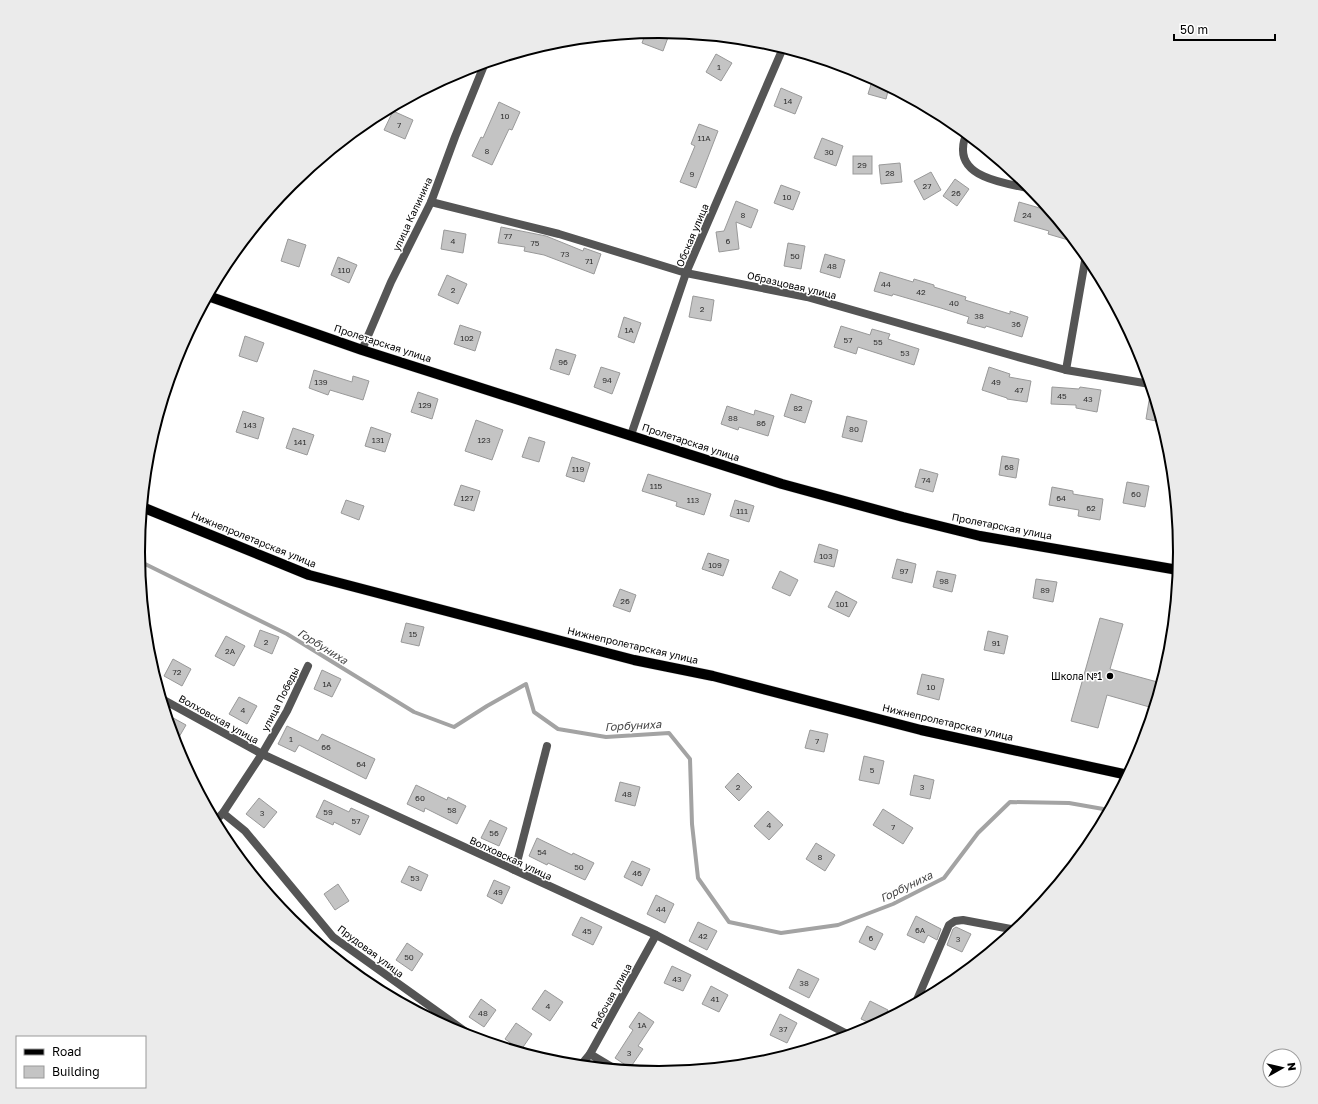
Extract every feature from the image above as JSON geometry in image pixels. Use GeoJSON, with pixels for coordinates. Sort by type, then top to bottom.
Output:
{"type":"FeatureCollection","features":[{"type":"Feature","properties":{"kind":"main road","name":"Пролетарская улица"},"geometry":{"type":"LineString","coordinates":[[213,298],[362,350],[782,484],[980,536],[1172,569]]}},
{"type":"Feature","properties":{"kind":"main road","name":"Нижнепролетарская улица"},"geometry":{"type":"LineString","coordinates":[[147,509],[309,575],[634,660],[713,676],[921,730],[1122,774]]}},
{"type":"Feature","properties":{"kind":"street","name":"Обская улица"},"geometry":{"type":"LineString","coordinates":[[631,435],[686,274],[780,53]]}},
{"type":"Feature","properties":{"kind":"street","name":"улица Калинина"},"geometry":{"type":"LineString","coordinates":[[362,350],[391,282],[431,202],[482,69]]}},
{"type":"Feature","properties":{"kind":"street"},"geometry":{"type":"LineString","coordinates":[[964,138],[963,153],[966,165],[978,174],[994,180],[1019,186]]}},
{"type":"Feature","properties":{"kind":"street","name":"Образцовая улица"},"geometry":{"type":"LineString","coordinates":[[431,202],[559,234],[686,274],[807,297],[1066,370],[1145,383]]}},
{"type":"Feature","properties":{"kind":"street"},"geometry":{"type":"LineString","coordinates":[[1066,370],[1084,264]]}},
{"type":"Feature","properties":{"kind":"street","name":"улица Победы"},"geometry":{"type":"LineString","coordinates":[[219,817],[262,754],[287,711],[308,666]]}},
{"type":"Feature","properties":{"kind":"street","name":"Волховская улица"},"geometry":{"type":"LineString","coordinates":[[168,702],[262,754],[656,935],[843,1032]]}},
{"type":"Feature","properties":{"kind":"street"},"geometry":{"type":"LineString","coordinates":[[515,870],[547,746]]}},
{"type":"Feature","properties":{"kind":"street","name":"Прудовая улица"},"geometry":{"type":"LineString","coordinates":[[223,813],[245,832],[333,937],[453,1023]]}},
{"type":"Feature","properties":{"kind":"street"},"geometry":{"type":"LineString","coordinates":[[919,995],[950,925],[956,921],[963,920],[1008,928]]}},
{"type":"Feature","properties":{"kind":"street","name":"Рабочая улица"},"geometry":{"type":"LineString","coordinates":[[585,1061],[590,1054],[656,935]]}},
{"type":"Feature","properties":{"kind":"street"},"geometry":{"type":"LineString","coordinates":[[590,1054],[605,1063]]}},
{"type":"Feature","properties":{"kind":"building"},"geometry":{"type":"Polygon","coordinates":[[[644,38],[668,38],[663,51],[642,43],[644,38]]]}},
{"type":"Feature","properties":{"kind":"building"},"geometry":{"type":"Polygon","coordinates":[[[716,54],[732,63],[721,81],[706,72],[716,54]]]}},
{"type":"Feature","properties":{"kind":"building"},"geometry":{"type":"Polygon","coordinates":[[[871,84],[888,92],[886,99],[868,94],[871,84]]]}},
{"type":"Feature","properties":{"kind":"building"},"geometry":{"type":"Polygon","coordinates":[[[781,88],[802,97],[795,114],[774,106],[781,88]]]}},
{"type":"Feature","properties":{"kind":"building"},"geometry":{"type":"Polygon","coordinates":[[[499,102],[520,112],[512,130],[509,129],[492,165],[472,156],[481,137],[483,138],[499,102]]]}},
{"type":"Feature","properties":{"kind":"building"},"geometry":{"type":"Polygon","coordinates":[[[394,112],[413,120],[405,139],[384,130],[392,113],[394,112]]]}},
{"type":"Feature","properties":{"kind":"building"},"geometry":{"type":"Polygon","coordinates":[[[699,124],[718,131],[696,188],[680,182],[695,146],[691,144],[699,124]]]}},
{"type":"Feature","properties":{"kind":"building"},"geometry":{"type":"Polygon","coordinates":[[[822,138],[843,146],[836,166],[814,158],[822,138]]]}},
{"type":"Feature","properties":{"kind":"building"},"geometry":{"type":"Polygon","coordinates":[[[853,156],[872,156],[872,174],[853,174],[853,156]]]}},
{"type":"Feature","properties":{"kind":"building"},"geometry":{"type":"Polygon","coordinates":[[[900,163],[902,182],[881,184],[879,165],[900,163]]]}},
{"type":"Feature","properties":{"kind":"building"},"geometry":{"type":"Polygon","coordinates":[[[931,172],[941,190],[924,200],[914,181],[931,172]]]}},
{"type":"Feature","properties":{"kind":"building"},"geometry":{"type":"Polygon","coordinates":[[[955,179],[969,189],[957,206],[943,196],[955,179]]]}},
{"type":"Feature","properties":{"kind":"building"},"geometry":{"type":"Polygon","coordinates":[[[781,185],[800,192],[793,210],[774,203],[781,185]]]}},
{"type":"Feature","properties":{"kind":"building"},"geometry":{"type":"Polygon","coordinates":[[[736,201],[758,210],[751,228],[736,222],[739,249],[719,252],[716,232],[724,231],[736,201]]]}},
{"type":"Feature","properties":{"kind":"building"},"geometry":{"type":"Polygon","coordinates":[[[1019,202],[1040,208],[1068,240],[1048,234],[1049,231],[1014,221],[1019,202]]]}},
{"type":"Feature","properties":{"kind":"building"},"geometry":{"type":"Polygon","coordinates":[[[501,227],[546,236],[583,251],[584,248],[601,254],[594,274],[544,255],[524,251],[525,247],[498,243],[501,227]]]}},
{"type":"Feature","properties":{"kind":"building"},"geometry":{"type":"Polygon","coordinates":[[[444,230],[466,234],[463,253],[441,249],[444,230]]]}},
{"type":"Feature","properties":{"kind":"building"},"geometry":{"type":"Polygon","coordinates":[[[288,239],[306,245],[299,267],[281,261],[288,239]]]}},
{"type":"Feature","properties":{"kind":"building"},"geometry":{"type":"Polygon","coordinates":[[[788,243],[805,246],[801,269],[784,266],[788,243]]]}},
{"type":"Feature","properties":{"kind":"building"},"geometry":{"type":"Polygon","coordinates":[[[825,254],[845,260],[840,278],[820,272],[825,254]]]}},
{"type":"Feature","properties":{"kind":"building"},"geometry":{"type":"Polygon","coordinates":[[[338,257],[357,265],[349,283],[331,275],[338,257]]]}},
{"type":"Feature","properties":{"kind":"building"},"geometry":{"type":"Polygon","coordinates":[[[880,272],[913,282],[914,279],[934,285],[934,287],[966,297],[965,300],[1010,314],[1010,311],[1028,317],[1022,337],[986,326],[985,328],[967,323],[969,317],[941,308],[893,294],[892,296],[874,291],[880,272]]]}},
{"type":"Feature","properties":{"kind":"building"},"geometry":{"type":"Polygon","coordinates":[[[447,275],[467,284],[458,304],[438,295],[447,275]]]}},
{"type":"Feature","properties":{"kind":"building"},"geometry":{"type":"Polygon","coordinates":[[[693,296],[714,300],[711,321],[689,317],[693,296]]]}},
{"type":"Feature","properties":{"kind":"building"},"geometry":{"type":"Polygon","coordinates":[[[624,317],[641,323],[634,343],[618,337],[624,317]]]}},
{"type":"Feature","properties":{"kind":"building"},"geometry":{"type":"Polygon","coordinates":[[[460,325],[481,332],[475,351],[454,344],[460,325]]]}},
{"type":"Feature","properties":{"kind":"building"},"geometry":{"type":"Polygon","coordinates":[[[841,326],[870,335],[872,329],[890,334],[888,339],[919,349],[914,365],[858,347],[856,354],[834,347],[841,326]]]}},
{"type":"Feature","properties":{"kind":"building"},"geometry":{"type":"Polygon","coordinates":[[[245,336],[264,343],[257,362],[239,356],[245,336]]]}},
{"type":"Feature","properties":{"kind":"building"},"geometry":{"type":"Polygon","coordinates":[[[556,349],[576,355],[569,375],[550,369],[556,349]]]}},
{"type":"Feature","properties":{"kind":"building"},"geometry":{"type":"Polygon","coordinates":[[[601,367],[620,373],[612,394],[594,387],[601,367]]]}},
{"type":"Feature","properties":{"kind":"building"},"geometry":{"type":"Polygon","coordinates":[[[989,367],[1010,374],[1009,377],[1031,381],[1027,402],[1007,399],[982,390],[989,367]]]}},
{"type":"Feature","properties":{"kind":"building"},"geometry":{"type":"Polygon","coordinates":[[[314,370],[352,382],[353,376],[369,381],[363,400],[330,390],[328,395],[309,388],[314,370]]]}},
{"type":"Feature","properties":{"kind":"building"},"geometry":{"type":"Polygon","coordinates":[[[1052,387],[1079,389],[1080,387],[1101,390],[1097,412],[1076,408],[1076,405],[1051,404],[1052,387]]]}},
{"type":"Feature","properties":{"kind":"building"},"geometry":{"type":"Polygon","coordinates":[[[418,392],[438,399],[432,419],[411,412],[418,392]]]}},
{"type":"Feature","properties":{"kind":"building"},"geometry":{"type":"Polygon","coordinates":[[[791,394],[812,401],[805,423],[784,416],[791,394]]]}},
{"type":"Feature","properties":{"kind":"building"},"geometry":{"type":"Polygon","coordinates":[[[1149,399],[1155,421],[1146,419],[1149,399]]]}},
{"type":"Feature","properties":{"kind":"building"},"geometry":{"type":"Polygon","coordinates":[[[727,406],[754,415],[755,410],[774,416],[768,436],[739,427],[738,430],[721,424],[727,406]]]}},
{"type":"Feature","properties":{"kind":"building"},"geometry":{"type":"Polygon","coordinates":[[[243,411],[264,418],[258,439],[236,432],[243,411]]]}},
{"type":"Feature","properties":{"kind":"building"},"geometry":{"type":"Polygon","coordinates":[[[847,416],[867,421],[862,442],[842,437],[847,416]]]}},
{"type":"Feature","properties":{"kind":"building"},"geometry":{"type":"Polygon","coordinates":[[[476,420],[503,430],[492,460],[465,451],[476,420]]]}},
{"type":"Feature","properties":{"kind":"building"},"geometry":{"type":"Polygon","coordinates":[[[371,427],[391,434],[385,452],[365,446],[371,427]]]}},
{"type":"Feature","properties":{"kind":"building"},"geometry":{"type":"Polygon","coordinates":[[[293,428],[314,435],[307,455],[286,448],[293,428]]]}},
{"type":"Feature","properties":{"kind":"building"},"geometry":{"type":"Polygon","coordinates":[[[529,437],[545,442],[539,462],[522,457],[529,437]]]}},
{"type":"Feature","properties":{"kind":"building"},"geometry":{"type":"Polygon","coordinates":[[[1002,456],[1019,459],[1016,478],[999,475],[1002,456]]]}},
{"type":"Feature","properties":{"kind":"building"},"geometry":{"type":"Polygon","coordinates":[[[572,457],[590,463],[584,482],[566,476],[572,457]]]}},
{"type":"Feature","properties":{"kind":"building"},"geometry":{"type":"Polygon","coordinates":[[[920,469],[938,474],[933,492],[915,487],[920,469]]]}},
{"type":"Feature","properties":{"kind":"building"},"geometry":{"type":"Polygon","coordinates":[[[648,474],[711,494],[704,515],[676,506],[677,502],[642,491],[648,474]]]}},
{"type":"Feature","properties":{"kind":"building"},"geometry":{"type":"Polygon","coordinates":[[[1127,482],[1149,486],[1145,507],[1123,503],[1127,482]]]}},
{"type":"Feature","properties":{"kind":"building"},"geometry":{"type":"Polygon","coordinates":[[[461,485],[480,491],[474,511],[454,505],[461,485]]]}},
{"type":"Feature","properties":{"kind":"building"},"geometry":{"type":"Polygon","coordinates":[[[1052,487],[1073,491],[1073,494],[1103,499],[1100,520],[1078,516],[1079,510],[1049,505],[1052,487]]]}},
{"type":"Feature","properties":{"kind":"building"},"geometry":{"type":"Polygon","coordinates":[[[346,500],[364,506],[359,520],[341,513],[346,500]]]}},
{"type":"Feature","properties":{"kind":"building"},"geometry":{"type":"Polygon","coordinates":[[[735,500],[754,506],[749,522],[730,516],[735,500]]]}},
{"type":"Feature","properties":{"kind":"building"},"geometry":{"type":"Polygon","coordinates":[[[819,544],[838,550],[834,567],[814,562],[819,544]]]}},
{"type":"Feature","properties":{"kind":"building"},"geometry":{"type":"Polygon","coordinates":[[[708,553],[729,560],[723,576],[702,569],[708,553]]]}},
{"type":"Feature","properties":{"kind":"building"},"geometry":{"type":"Polygon","coordinates":[[[897,559],[916,564],[912,583],[892,578],[897,559]]]}},
{"type":"Feature","properties":{"kind":"building"},"geometry":{"type":"Polygon","coordinates":[[[780,571],[798,580],[790,596],[772,588],[780,571]]]}},
{"type":"Feature","properties":{"kind":"building"},"geometry":{"type":"Polygon","coordinates":[[[937,571],[956,575],[952,592],[933,587],[937,571]]]}},
{"type":"Feature","properties":{"kind":"building"},"geometry":{"type":"Polygon","coordinates":[[[1036,579],[1057,582],[1053,602],[1033,598],[1036,579]]]}},
{"type":"Feature","properties":{"kind":"building"},"geometry":{"type":"Polygon","coordinates":[[[620,589],[636,595],[630,612],[613,606],[620,589]]]}},
{"type":"Feature","properties":{"kind":"building"},"geometry":{"type":"Polygon","coordinates":[[[836,591],[857,602],[849,617],[828,607],[836,591]]]}},
{"type":"Feature","properties":{"kind":"building","name":"Школа №1"},"geometry":{"type":"Polygon","coordinates":[[[1100,618],[1123,624],[1110,669],[1156,682],[1149,707],[1107,695],[1098,728],[1071,721],[1100,618]]]}},
{"type":"Feature","properties":{"kind":"building"},"geometry":{"type":"Polygon","coordinates":[[[406,623],[424,627],[419,646],[401,642],[406,623]]]}},
{"type":"Feature","properties":{"kind":"building"},"geometry":{"type":"Polygon","coordinates":[[[260,630],[279,637],[272,654],[254,646],[260,630]]]}},
{"type":"Feature","properties":{"kind":"building"},"geometry":{"type":"Polygon","coordinates":[[[988,631],[1008,636],[1004,654],[984,650],[988,631]]]}},
{"type":"Feature","properties":{"kind":"building"},"geometry":{"type":"Polygon","coordinates":[[[226,636],[245,646],[234,666],[215,656],[226,636]]]}},
{"type":"Feature","properties":{"kind":"building"},"geometry":{"type":"Polygon","coordinates":[[[173,659],[191,669],[182,686],[164,676],[173,659]]]}},
{"type":"Feature","properties":{"kind":"building"},"geometry":{"type":"Polygon","coordinates":[[[322,670],[341,679],[332,697],[314,689],[322,670]]]}},
{"type":"Feature","properties":{"kind":"building"},"geometry":{"type":"Polygon","coordinates":[[[922,674],[944,679],[939,700],[917,694],[922,674]]]}},
{"type":"Feature","properties":{"kind":"building"},"geometry":{"type":"Polygon","coordinates":[[[239,697],[257,706],[247,724],[229,714],[239,697]]]}},
{"type":"Feature","properties":{"kind":"building"},"geometry":{"type":"Polygon","coordinates":[[[172,717],[186,725],[179,737],[172,717]]]}},
{"type":"Feature","properties":{"kind":"building"},"geometry":{"type":"Polygon","coordinates":[[[287,726],[318,741],[322,734],[375,759],[366,779],[299,745],[295,752],[278,744],[287,726]]]}},
{"type":"Feature","properties":{"kind":"building"},"geometry":{"type":"Polygon","coordinates":[[[810,730],[828,734],[824,752],[805,748],[810,730]]]}},
{"type":"Feature","properties":{"kind":"building"},"geometry":{"type":"Polygon","coordinates":[[[864,756],[884,761],[879,784],[859,780],[864,756]]]}},
{"type":"Feature","properties":{"kind":"building"},"geometry":{"type":"Polygon","coordinates":[[[738,773],[752,787],[739,801],[725,787],[738,773]]]}},
{"type":"Feature","properties":{"kind":"building"},"geometry":{"type":"Polygon","coordinates":[[[914,775],[934,780],[930,799],[910,795],[914,775]]]}},
{"type":"Feature","properties":{"kind":"building"},"geometry":{"type":"Polygon","coordinates":[[[620,782],[640,787],[635,806],[615,801],[620,782]]]}},
{"type":"Feature","properties":{"kind":"building"},"geometry":{"type":"Polygon","coordinates":[[[416,785],[447,800],[448,797],[466,806],[457,824],[425,808],[424,812],[407,804],[416,785]]]}},
{"type":"Feature","properties":{"kind":"building"},"geometry":{"type":"Polygon","coordinates":[[[259,798],[277,812],[264,828],[246,814],[259,798]]]}},
{"type":"Feature","properties":{"kind":"building"},"geometry":{"type":"Polygon","coordinates":[[[324,800],[349,812],[351,808],[369,816],[360,835],[334,822],[333,825],[316,817],[324,800]]]}},
{"type":"Feature","properties":{"kind":"building"},"geometry":{"type":"Polygon","coordinates":[[[883,809],[913,828],[903,844],[873,825],[883,809]]]}},
{"type":"Feature","properties":{"kind":"building"},"geometry":{"type":"Polygon","coordinates":[[[768,811],[783,825],[769,840],[754,826],[768,811]]]}},
{"type":"Feature","properties":{"kind":"building"},"geometry":{"type":"Polygon","coordinates":[[[490,820],[507,828],[499,846],[481,838],[490,820]]]}},
{"type":"Feature","properties":{"kind":"building"},"geometry":{"type":"Polygon","coordinates":[[[537,838],[572,855],[573,853],[594,863],[585,880],[529,856],[537,838]]]}},
{"type":"Feature","properties":{"kind":"building"},"geometry":{"type":"Polygon","coordinates":[[[816,843],[835,855],[825,871],[806,859],[816,843]]]}},
{"type":"Feature","properties":{"kind":"building"},"geometry":{"type":"Polygon","coordinates":[[[632,861],[650,869],[642,886],[624,877],[632,861]]]}},
{"type":"Feature","properties":{"kind":"building"},"geometry":{"type":"Polygon","coordinates":[[[409,866],[428,875],[421,891],[401,882],[409,866]]]}},
{"type":"Feature","properties":{"kind":"building"},"geometry":{"type":"Polygon","coordinates":[[[494,880],[510,887],[502,904],[487,896],[494,880]]]}},
{"type":"Feature","properties":{"kind":"building"},"geometry":{"type":"Polygon","coordinates":[[[338,884],[349,901],[335,910],[324,894],[338,884]]]}},
{"type":"Feature","properties":{"kind":"building"},"geometry":{"type":"Polygon","coordinates":[[[656,895],[674,904],[665,923],[647,914],[656,895]]]}},
{"type":"Feature","properties":{"kind":"building"},"geometry":{"type":"Polygon","coordinates":[[[916,916],[941,929],[937,940],[928,935],[924,943],[907,935],[916,916]]]}},
{"type":"Feature","properties":{"kind":"building"},"geometry":{"type":"Polygon","coordinates":[[[581,917],[602,927],[593,945],[572,935],[581,917]]]}},
{"type":"Feature","properties":{"kind":"building"},"geometry":{"type":"Polygon","coordinates":[[[698,922],[717,931],[707,950],[689,941],[698,922]]]}},
{"type":"Feature","properties":{"kind":"building"},"geometry":{"type":"Polygon","coordinates":[[[867,926],[883,934],[875,950],[859,942],[867,926]]]}},
{"type":"Feature","properties":{"kind":"building"},"geometry":{"type":"Polygon","coordinates":[[[956,927],[971,934],[962,952],[947,945],[953,929],[956,927]]]}},
{"type":"Feature","properties":{"kind":"building"},"geometry":{"type":"Polygon","coordinates":[[[407,943],[423,954],[412,971],[396,960],[407,943]]]}},
{"type":"Feature","properties":{"kind":"building"},"geometry":{"type":"Polygon","coordinates":[[[672,966],[691,975],[683,991],[664,983],[672,966]]]}},
{"type":"Feature","properties":{"kind":"building"},"geometry":{"type":"Polygon","coordinates":[[[798,969],[819,979],[809,998],[789,988],[798,969]]]}},
{"type":"Feature","properties":{"kind":"building"},"geometry":{"type":"Polygon","coordinates":[[[711,986],[728,995],[719,1012],[702,1004],[711,986]]]}},
{"type":"Feature","properties":{"kind":"building"},"geometry":{"type":"Polygon","coordinates":[[[545,990],[563,1002],[550,1021],[532,1009],[545,990]]]}},
{"type":"Feature","properties":{"kind":"building"},"geometry":{"type":"Polygon","coordinates":[[[481,999],[496,1010],[484,1027],[469,1017],[481,999]]]}},
{"type":"Feature","properties":{"kind":"building"},"geometry":{"type":"Polygon","coordinates":[[[870,1001],[888,1010],[887,1013],[867,1022],[861,1019],[870,1001]]]}},
{"type":"Feature","properties":{"kind":"building"},"geometry":{"type":"Polygon","coordinates":[[[639,1012],[654,1022],[638,1046],[643,1049],[632,1065],[626,1065],[615,1058],[633,1030],[629,1027],[639,1012]]]}},
{"type":"Feature","properties":{"kind":"building"},"geometry":{"type":"Polygon","coordinates":[[[780,1014],[797,1023],[787,1043],[770,1035],[780,1014]]]}},
{"type":"Feature","properties":{"kind":"building"},"geometry":{"type":"Polygon","coordinates":[[[516,1023],[532,1034],[523,1047],[513,1044],[505,1039],[516,1023]]]}},
{"type":"Feature","properties":{"kind":"waterway","name":"Горбуниха"},"geometry":{"type":"LineString","coordinates":[[145,564],[287,634],[414,712],[454,727],[526,684],[534,712],[558,729],[606,737],[669,733],[690,759],[692,824],[698,878],[729,922],[781,933],[838,925],[893,904],[944,878],[978,833],[1010,802],[1069,803],[1104,809]]}},
{"type":"Feature","properties":{"kind":"place","name":"Школа №1"},"geometry":{"type":"Point","coordinates":[1110,676]}}]}
